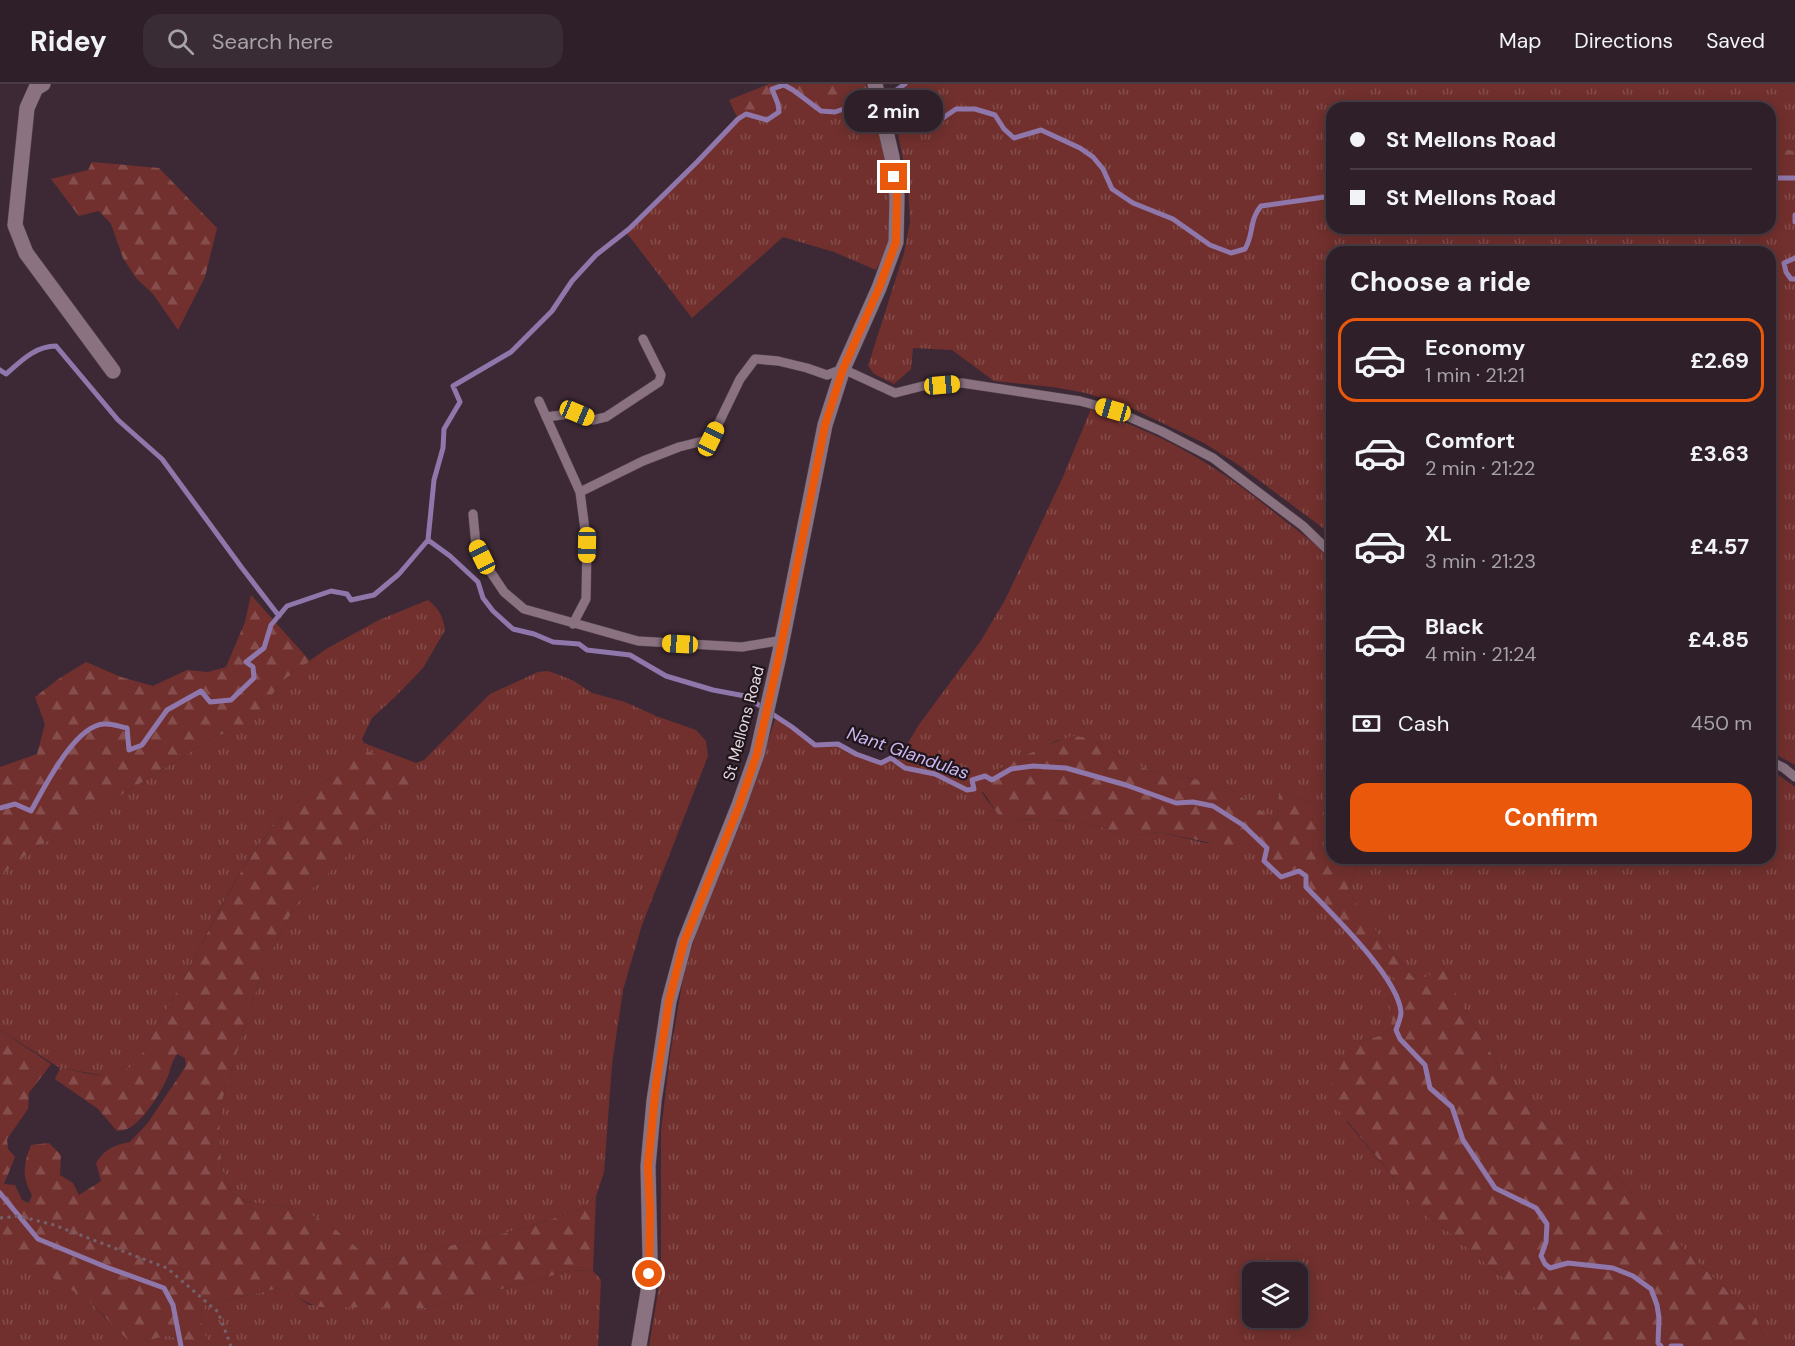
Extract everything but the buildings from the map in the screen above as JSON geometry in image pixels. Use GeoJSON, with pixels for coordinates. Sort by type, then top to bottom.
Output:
{"type":"FeatureCollection","features":[{"type":"Feature","properties":{"kind":"main road"},"geometry":{"type":"LineString","coordinates":[[43,84],[36,88],[27,108],[15,225],[26,253],[113,371]]}},
{"type":"Feature","properties":{"kind":"main road","name":"St Mellons Road"},"geometry":{"type":"LineString","coordinates":[[639,1346],[648,1292],[650,1256],[648,1166],[654,1101],[669,1001],[684,942],[739,806],[757,754],[783,640],[825,425],[843,369],[879,288],[896,242],[897,196],[892,157],[875,84]]}},
{"type":"Feature","properties":{"kind":"lane"},"geometry":{"type":"LineString","coordinates":[[546,417],[577,413],[593,420],[606,417],[659,382],[661,375],[643,339]]}},
{"type":"Feature","properties":{"kind":"lane"},"geometry":{"type":"LineString","coordinates":[[580,492],[679,447],[711,439],[740,379],[755,359],[777,361],[827,375],[843,369],[895,393],[923,386],[962,383],[1080,401],[1113,410],[1161,431],[1213,458],[1303,526],[1326,549]]}},
{"type":"Feature","properties":{"kind":"lane"},"geometry":{"type":"LineString","coordinates":[[539,401],[580,492],[587,545],[586,599],[573,624]]}},
{"type":"Feature","properties":{"kind":"lane"},"geometry":{"type":"LineString","coordinates":[[473,514],[477,545],[488,568],[504,592],[524,609],[638,641],[742,647],[783,640]]}},
{"type":"Feature","properties":{"kind":"lane"},"geometry":{"type":"LineString","coordinates":[[1776,764],[1795,777]]}},
{"type":"Feature","properties":{"kind":"path"},"geometry":{"type":"LineString","coordinates":[[0,1218],[19,1216],[54,1225],[166,1268],[218,1312],[231,1346]]}},
{"type":"Feature","properties":{"kind":"green space"},"geometry":{"type":"Polygon","coordinates":[[[769,84],[866,84],[869,100],[841,110],[823,111],[784,85],[772,89],[779,112],[767,120],[746,114],[738,119],[729,100],[769,84]]]}},
{"type":"Feature","properties":{"kind":"green space"},"geometry":{"type":"Polygon","coordinates":[[[905,84],[1795,84],[1795,151],[1776,148],[1776,102],[1326,102],[1326,234],[1776,234],[1776,178],[1795,178],[1795,765],[1776,754],[1776,246],[1326,246],[1326,531],[1237,464],[1204,443],[1129,407],[1086,393],[994,381],[952,350],[913,348],[911,369],[894,384],[874,374],[868,366],[904,253],[910,222],[908,184],[887,94],[905,84]]]}},
{"type":"Feature","properties":{"kind":"green space"},"geometry":{"type":"Polygon","coordinates":[[[784,85],[793,90],[853,104],[869,100],[887,165],[892,198],[890,237],[887,247],[876,270],[834,252],[783,237],[692,318],[626,232],[738,119],[746,114],[778,104],[772,89],[784,85]]]}},
{"type":"Feature","properties":{"kind":"green space"},"geometry":{"type":"Polygon","coordinates":[[[1776,148],[1795,151],[1795,178],[1776,178],[1776,148]]]}},
{"type":"Feature","properties":{"kind":"green space"},"geometry":{"type":"Polygon","coordinates":[[[92,162],[159,168],[217,228],[205,277],[178,330],[153,294],[136,278],[123,258],[111,224],[99,211],[79,216],[51,179],[88,170],[92,162]]]}},
{"type":"Feature","properties":{"kind":"green space"},"geometry":{"type":"Polygon","coordinates":[[[1091,409],[1164,440],[1213,467],[1304,535],[1326,556],[1326,809],[1279,790],[1277,822],[1230,789],[1200,780],[1166,775],[1135,765],[1089,738],[1058,740],[985,776],[972,780],[995,811],[1004,819],[1080,821],[1119,835],[1159,832],[1206,843],[1259,840],[1306,876],[1379,969],[1395,978],[1402,991],[1387,998],[1392,1016],[1386,1034],[1359,1042],[1347,1122],[1403,1189],[1412,1206],[1449,1232],[1511,1284],[1572,1346],[649,1346],[661,1274],[661,1132],[670,1055],[684,973],[701,918],[747,802],[776,717],[815,745],[838,744],[856,754],[881,763],[891,758],[897,762],[918,726],[980,642],[1005,600],[1062,479],[1091,409]]]}},
{"type":"Feature","properties":{"kind":"green space"},"geometry":{"type":"Polygon","coordinates":[[[251,595],[310,661],[282,681],[251,722],[216,736],[31,851],[0,876],[0,767],[37,754],[45,724],[35,697],[86,662],[121,677],[153,686],[187,670],[208,672],[226,667],[245,622],[251,595]]]}},
{"type":"Feature","properties":{"kind":"green space"},"geometry":{"type":"Polygon","coordinates":[[[428,600],[440,613],[445,630],[423,668],[372,718],[362,739],[364,743],[416,763],[424,760],[490,694],[538,672],[547,671],[574,681],[592,693],[625,702],[696,730],[706,741],[708,756],[642,925],[623,990],[612,1064],[604,1172],[596,1196],[585,1207],[527,1228],[378,1260],[363,1253],[328,1223],[305,1212],[247,1202],[231,1192],[222,1169],[219,1139],[221,1104],[264,965],[296,904],[349,853],[415,781],[381,758],[360,749],[333,775],[297,802],[249,859],[139,1060],[120,1074],[107,1076],[60,1068],[0,1030],[0,876],[31,851],[216,736],[232,731],[263,708],[282,681],[326,649],[379,620],[428,600]]]}},
{"type":"Feature","properties":{"kind":"green space"},"geometry":{"type":"Polygon","coordinates":[[[1074,736],[1089,738],[1135,765],[1166,775],[1200,780],[1230,789],[1277,822],[1279,790],[1326,809],[1326,864],[1357,864],[1348,891],[1378,934],[1417,982],[1444,967],[1461,1004],[1500,1068],[1535,1116],[1585,1150],[1616,1176],[1689,1254],[1756,1318],[1768,1346],[1572,1346],[1511,1284],[1449,1232],[1412,1206],[1403,1189],[1326,1095],[1348,1052],[1359,1042],[1386,1034],[1392,1016],[1387,998],[1401,991],[1395,978],[1379,969],[1370,955],[1306,887],[1306,876],[1299,871],[1281,877],[1264,861],[1267,848],[1259,840],[1240,849],[1159,832],[1119,835],[1080,821],[1004,819],[997,813],[984,793],[973,787],[972,780],[1074,736]]]}},
{"type":"Feature","properties":{"kind":"green space"},"geometry":{"type":"Polygon","coordinates":[[[360,749],[415,769],[415,781],[349,853],[296,904],[264,965],[221,1104],[219,1139],[222,1169],[231,1192],[247,1202],[305,1212],[328,1223],[363,1253],[378,1260],[527,1228],[585,1207],[596,1196],[593,1271],[570,1270],[535,1281],[423,1308],[321,1307],[279,1288],[205,1305],[201,1320],[209,1346],[187,1346],[182,1340],[173,1336],[141,1342],[128,1340],[88,1300],[13,1249],[0,1249],[0,1030],[51,1064],[29,1093],[28,1109],[7,1139],[8,1149],[15,1157],[4,1184],[15,1185],[22,1200],[29,1203],[32,1195],[26,1182],[25,1170],[28,1152],[31,1145],[49,1143],[61,1155],[60,1175],[73,1183],[79,1195],[101,1181],[96,1163],[103,1154],[115,1146],[130,1142],[147,1124],[186,1066],[185,1058],[177,1054],[162,1089],[141,1118],[129,1128],[117,1131],[98,1109],[55,1079],[60,1068],[111,1075],[129,1068],[139,1060],[249,859],[297,802],[333,775],[360,749]]]}},
{"type":"Feature","properties":{"kind":"green space"},"geometry":{"type":"Polygon","coordinates":[[[1776,773],[1795,787],[1795,1346],[1768,1346],[1756,1318],[1689,1254],[1616,1176],[1585,1150],[1535,1116],[1500,1068],[1461,1004],[1444,968],[1417,982],[1378,934],[1348,891],[1357,864],[1776,864],[1776,773]]]}},
{"type":"Feature","properties":{"kind":"green space"},"geometry":{"type":"Polygon","coordinates":[[[0,1249],[13,1249],[88,1300],[107,1320],[141,1342],[171,1336],[187,1346],[0,1346],[0,1249]]]}},
{"type":"Feature","properties":{"kind":"green space"},"geometry":{"type":"Polygon","coordinates":[[[570,1270],[593,1271],[601,1280],[598,1346],[209,1346],[201,1320],[205,1305],[279,1288],[290,1292],[309,1305],[423,1308],[535,1281],[570,1270]]]}},
{"type":"Feature","properties":{"kind":"waterway"},"geometry":{"type":"LineString","coordinates":[[895,91],[905,84]]}},
{"type":"Feature","properties":{"kind":"waterway"},"geometry":{"type":"LineString","coordinates":[[428,540],[434,480],[443,448],[444,429],[460,402],[453,386],[511,352],[552,311],[572,281],[596,255],[629,229],[738,119],[746,114],[767,120],[779,112],[772,89],[784,85],[821,111],[835,112],[895,91],[927,118],[940,120],[956,109],[975,109],[995,115],[1004,129],[1014,138],[1041,130],[1080,148],[1093,157],[1103,169],[1112,189],[1133,203],[1173,219],[1210,245],[1231,253],[1245,249],[1257,211],[1261,206],[1326,197]]}},
{"type":"Feature","properties":{"kind":"waterway"},"geometry":{"type":"LineString","coordinates":[[1776,178],[1795,178]]}},
{"type":"Feature","properties":{"kind":"waterway"},"geometry":{"type":"LineString","coordinates":[[1795,215],[1795,222]]}},
{"type":"Feature","properties":{"kind":"waterway"},"geometry":{"type":"LineString","coordinates":[[1795,258],[1784,263],[1786,272],[1791,279],[1795,279]]}},
{"type":"Feature","properties":{"kind":"waterway"},"geometry":{"type":"LineString","coordinates":[[0,370],[6,374],[35,351],[56,346],[118,420],[162,459],[279,616]]}},
{"type":"Feature","properties":{"kind":"waterway","name":"Nant Glandulas"},"geometry":{"type":"LineString","coordinates":[[0,808],[15,804],[31,811],[62,759],[82,735],[93,727],[107,724],[127,728],[129,750],[142,745],[167,710],[201,691],[210,702],[231,700],[254,678],[253,667],[246,662],[264,648],[271,625],[287,606],[331,591],[347,594],[351,600],[374,595],[399,574],[428,540],[450,556],[478,582],[483,598],[493,611],[513,629],[553,642],[579,644],[587,650],[630,655],[666,676],[713,690],[745,696],[815,745],[838,744],[856,754],[881,763],[891,758],[905,768],[935,774],[967,790],[974,789],[972,780],[985,776],[992,780],[1011,769],[1033,766],[1066,768],[1126,785],[1176,803],[1193,802],[1213,806],[1243,825],[1267,848],[1264,861],[1281,877],[1299,871],[1306,876],[1306,887],[1362,946],[1388,981],[1401,1012],[1396,1030],[1400,1039],[1425,1065],[1430,1088],[1452,1107],[1463,1140],[1495,1188],[1536,1208],[1547,1224],[1546,1242],[1541,1256],[1545,1264],[1550,1268],[1568,1263],[1613,1268],[1633,1276],[1651,1289],[1657,1305],[1658,1343],[1661,1346]]}},
{"type":"Feature","properties":{"kind":"waterway"},"geometry":{"type":"LineString","coordinates":[[0,1193],[38,1239],[164,1288],[173,1305],[181,1346]]}},
{"type":"Feature","properties":{"kind":"waterway","name":"Nant Glandulas"},"geometry":{"type":"LineString","coordinates":[[1671,1346],[1681,1346]]}},
{"type":"Feature","properties":{"kind":"route"},"geometry":{"type":"LineString","coordinates":[[649,1274],[648,1166],[660,1053],[669,1001],[684,942],[739,806],[757,754],[825,425],[843,369],[879,288],[896,242],[897,196],[894,177]]}}]}
